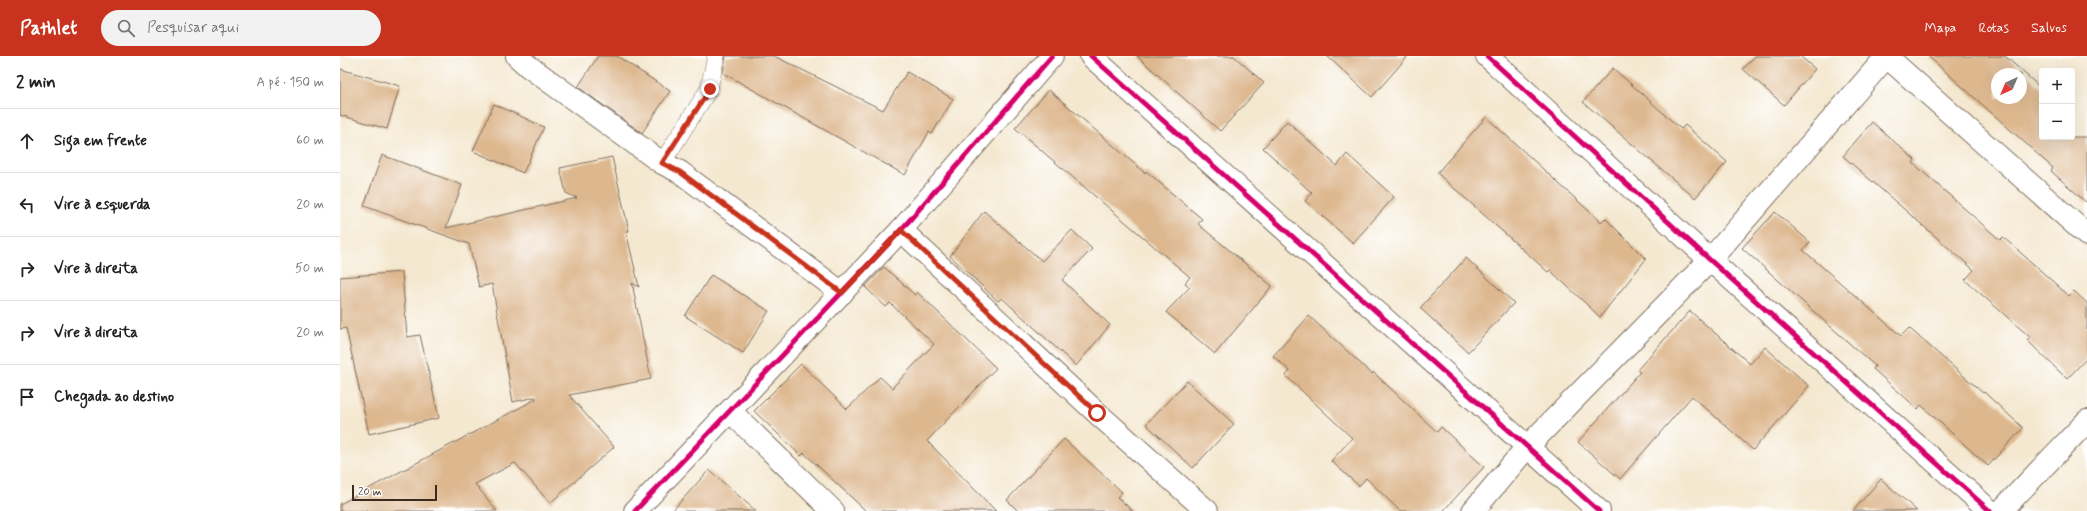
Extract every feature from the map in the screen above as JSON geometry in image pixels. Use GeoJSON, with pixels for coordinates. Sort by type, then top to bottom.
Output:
{"type":"FeatureCollection","features":[{"type":"Feature","properties":{"kind":"street"},"geometry":{"type":"LineString","coordinates":[[517,56],[528,66],[662,163],[680,172],[842,293]]}},
{"type":"Feature","properties":{"kind":"street"},"geometry":{"type":"LineString","coordinates":[[635,511],[901,230],[1052,56]]}},
{"type":"Feature","properties":{"kind":"street"},"geometry":{"type":"LineString","coordinates":[[1091,56],[1599,511]]}},
{"type":"Feature","properties":{"kind":"street"},"geometry":{"type":"LineString","coordinates":[[1487,56],[1710,260],[1990,511]]}},
{"type":"Feature","properties":{"kind":"street"},"geometry":{"type":"LineString","coordinates":[[1473,511],[1527,447],[1710,260],[1887,56],[2087,235]]}},
{"type":"Feature","properties":{"kind":"street"},"geometry":{"type":"LineString","coordinates":[[901,230],[1097,413],[1207,511]]}},
{"type":"Feature","properties":{"kind":"street"},"geometry":{"type":"LineString","coordinates":[[730,412],[833,511]]}},
{"type":"Feature","properties":{"kind":"street"},"geometry":{"type":"LineString","coordinates":[[2001,511],[2087,421]]}},
{"type":"Feature","properties":{"kind":"lane"},"geometry":{"type":"LineString","coordinates":[[662,163],[710,89],[716,56]]}},
{"type":"Feature","properties":{"kind":"building"},"geometry":{"type":"Polygon","coordinates":[[[598,56],[617,56],[670,91],[642,133],[578,87],[598,56]]]}},
{"type":"Feature","properties":{"kind":"building"},"geometry":{"type":"Polygon","coordinates":[[[726,56],[774,56],[883,110],[907,72],[953,99],[932,134],[929,132],[905,175],[723,73],[726,56]]]}},
{"type":"Feature","properties":{"kind":"building"},"geometry":{"type":"Polygon","coordinates":[[[1137,56],[1234,56],[1264,83],[1220,131],[1137,56]]]}},
{"type":"Feature","properties":{"kind":"building"},"geometry":{"type":"Polygon","coordinates":[[[1327,56],[1408,56],[1372,97],[1327,56]]]}},
{"type":"Feature","properties":{"kind":"building"},"geometry":{"type":"Polygon","coordinates":[[[1755,56],[1800,56],[1815,69],[1784,105],[1743,69],[1755,56]]]}},
{"type":"Feature","properties":{"kind":"building"},"geometry":{"type":"Polygon","coordinates":[[[1928,56],[2005,56],[2018,68],[1991,68],[1991,104],[2027,104],[2027,76],[2039,86],[2039,140],[2075,140],[2075,137],[2087,137],[2087,203],[2051,171],[2053,168],[1928,56]]]}},
{"type":"Feature","properties":{"kind":"building"},"geometry":{"type":"Polygon","coordinates":[[[1613,68],[1681,129],[1685,125],[1727,162],[1695,198],[1583,102],[1613,68]]]}},
{"type":"Feature","properties":{"kind":"building"},"geometry":{"type":"Polygon","coordinates":[[[340,69],[400,86],[387,129],[340,115],[340,69]]]}},
{"type":"Feature","properties":{"kind":"building"},"geometry":{"type":"Polygon","coordinates":[[[1049,90],[1145,173],[1146,171],[1202,219],[1198,224],[1272,286],[1215,354],[1166,312],[1190,287],[1185,283],[1190,277],[1015,128],[1049,90]]]}},
{"type":"Feature","properties":{"kind":"building"},"geometry":{"type":"Polygon","coordinates":[[[494,104],[544,127],[523,173],[473,151],[494,104]]]}},
{"type":"Feature","properties":{"kind":"building"},"geometry":{"type":"Polygon","coordinates":[[[1486,117],[1601,222],[1605,218],[1646,259],[1600,317],[1550,270],[1548,272],[1437,173],[1486,117]]]}},
{"type":"Feature","properties":{"kind":"building"},"geometry":{"type":"Polygon","coordinates":[[[1287,121],[1337,166],[1347,154],[1394,197],[1353,243],[1305,201],[1312,193],[1263,148],[1287,121]]]}},
{"type":"Feature","properties":{"kind":"building"},"geometry":{"type":"Polygon","coordinates":[[[1872,122],[1915,160],[1913,163],[2000,240],[2003,237],[2069,296],[2074,291],[2087,303],[2087,358],[2067,379],[2027,340],[2030,337],[1965,280],[1974,270],[1843,156],[1872,122]]]}},
{"type":"Feature","properties":{"kind":"building"},"geometry":{"type":"Polygon","coordinates":[[[382,155],[462,185],[446,228],[577,198],[566,193],[560,168],[612,157],[629,231],[626,231],[639,287],[632,283],[651,379],[569,395],[614,447],[550,503],[515,463],[475,484],[497,511],[340,511],[340,504],[536,399],[535,397],[513,402],[492,284],[479,287],[469,244],[364,206],[382,155]]]}},
{"type":"Feature","properties":{"kind":"building"},"geometry":{"type":"Polygon","coordinates":[[[984,211],[1042,261],[1072,230],[1092,249],[1062,280],[1110,325],[1076,366],[1002,298],[998,301],[950,256],[984,211]]]}},
{"type":"Feature","properties":{"kind":"building"},"geometry":{"type":"Polygon","coordinates":[[[1775,212],[1810,242],[1803,250],[1901,336],[1909,328],[1983,393],[1984,392],[2023,428],[1988,466],[1921,405],[1918,409],[1873,369],[1875,366],[1742,248],[1775,212]]]}},
{"type":"Feature","properties":{"kind":"building"},"geometry":{"type":"Polygon","coordinates":[[[1466,258],[1514,303],[1468,352],[1420,308],[1466,258]]]}},
{"type":"Feature","properties":{"kind":"building"},"geometry":{"type":"Polygon","coordinates":[[[884,267],[915,295],[917,292],[996,368],[927,441],[996,511],[866,511],[804,453],[801,456],[754,411],[801,364],[847,409],[880,377],[892,388],[934,344],[890,303],[886,307],[865,287],[884,267]]]}},
{"type":"Feature","properties":{"kind":"building"},"geometry":{"type":"Polygon","coordinates":[[[402,272],[407,337],[420,335],[439,418],[369,434],[346,328],[340,329],[340,277],[402,272]]]}},
{"type":"Feature","properties":{"kind":"building"},"geometry":{"type":"Polygon","coordinates":[[[711,275],[769,311],[743,353],[685,316],[711,275]]]}},
{"type":"Feature","properties":{"kind":"building"},"geometry":{"type":"Polygon","coordinates":[[[1690,311],[1750,364],[1765,347],[1809,386],[1753,450],[1692,396],[1620,479],[1578,442],[1640,372],[1637,370],[1690,311]]]}},
{"type":"Feature","properties":{"kind":"building"},"geometry":{"type":"Polygon","coordinates":[[[1309,316],[1372,374],[1373,372],[1437,432],[1441,427],[1484,467],[1443,511],[1400,511],[1366,478],[1359,486],[1331,461],[1352,438],[1286,376],[1290,371],[1273,356],[1309,316]]]}},
{"type":"Feature","properties":{"kind":"building"},"geometry":{"type":"Polygon","coordinates":[[[1187,381],[1234,424],[1193,468],[1146,424],[1187,381]]]}},
{"type":"Feature","properties":{"kind":"building"},"geometry":{"type":"Polygon","coordinates":[[[1064,439],[1122,492],[1117,497],[1133,511],[1018,511],[1007,500],[1064,439]]]}},
{"type":"Feature","properties":{"kind":"building"},"geometry":{"type":"Polygon","coordinates":[[[709,470],[756,511],[672,511],[709,470]]]}},
{"type":"Feature","properties":{"kind":"building"},"geometry":{"type":"Polygon","coordinates":[[[1881,479],[1917,511],[1853,511],[1881,479]]]}},
{"type":"Feature","properties":{"kind":"cycle path"},"geometry":{"type":"LineString","coordinates":[[635,511],[901,230],[1052,56]]}},
{"type":"Feature","properties":{"kind":"cycle path"},"geometry":{"type":"LineString","coordinates":[[1091,56],[1599,511]]}},
{"type":"Feature","properties":{"kind":"cycle path"},"geometry":{"type":"LineString","coordinates":[[1487,56],[1710,260],[1990,511]]}},
{"type":"Feature","properties":{"kind":"route"},"geometry":{"type":"LineString","coordinates":[[710,89],[662,163],[680,172],[842,293],[901,230],[1097,413]]}}]}
